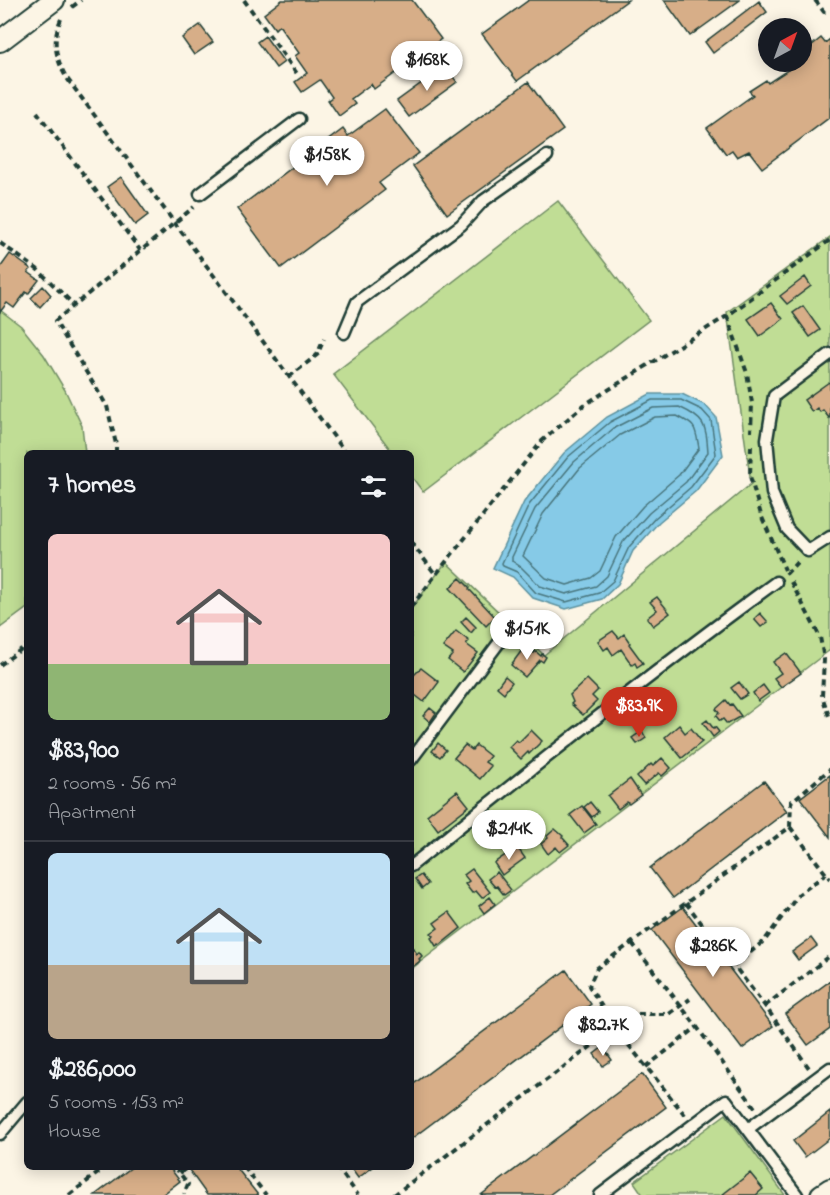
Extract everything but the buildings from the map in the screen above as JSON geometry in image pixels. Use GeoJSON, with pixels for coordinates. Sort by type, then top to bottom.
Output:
{"type":"FeatureCollection","features":[{"type":"Feature","properties":{"kind":"street"},"geometry":{"type":"LineString","coordinates":[[0,41],[62,8]]}},
{"type":"Feature","properties":{"kind":"street"},"geometry":{"type":"LineString","coordinates":[[821,1195],[830,1188]]}},
{"type":"Feature","properties":{"kind":"lane"},"geometry":{"type":"LineString","coordinates":[[198,199],[299,119]]}},
{"type":"Feature","properties":{"kind":"lane"},"geometry":{"type":"LineString","coordinates":[[344,333],[357,303],[461,225],[483,201],[547,156]]}},
{"type":"Feature","properties":{"kind":"lane"},"geometry":{"type":"LineString","coordinates":[[830,354],[774,396],[767,439],[772,493],[787,529],[808,551],[830,537]]}},
{"type":"Feature","properties":{"kind":"lane"},"geometry":{"type":"LineString","coordinates":[[414,864],[624,696],[776,582]]}},
{"type":"Feature","properties":{"kind":"lane"},"geometry":{"type":"LineString","coordinates":[[414,756],[507,632]]}},
{"type":"Feature","properties":{"kind":"lane"},"geometry":{"type":"LineString","coordinates":[[748,1129],[830,1068]]}},
{"type":"Feature","properties":{"kind":"lane"},"geometry":{"type":"LineString","coordinates":[[600,1195],[726,1100],[797,1195]]}},
{"type":"Feature","properties":{"kind":"lane"},"geometry":{"type":"LineString","coordinates":[[0,1134],[24,1106]]}},
{"type":"Feature","properties":{"kind":"path"},"geometry":{"type":"LineString","coordinates":[[81,0],[62,8],[55,42],[57,58],[66,78],[344,450]]}},
{"type":"Feature","properties":{"kind":"path"},"geometry":{"type":"LineString","coordinates":[[244,0],[298,75]]}},
{"type":"Feature","properties":{"kind":"path"},"geometry":{"type":"LineString","coordinates":[[814,0],[824,12],[830,12]]}},
{"type":"Feature","properties":{"kind":"path"},"geometry":{"type":"LineString","coordinates":[[37,112],[140,250]]}},
{"type":"Feature","properties":{"kind":"path"},"geometry":{"type":"LineString","coordinates":[[116,450],[107,406],[55,321],[198,199]]}},
{"type":"Feature","properties":{"kind":"path"},"geometry":{"type":"LineString","coordinates":[[414,603],[542,441],[584,405],[728,316],[830,240]]}},
{"type":"Feature","properties":{"kind":"path"},"geometry":{"type":"LineString","coordinates":[[0,243],[37,269],[74,305]]}},
{"type":"Feature","properties":{"kind":"path"},"geometry":{"type":"LineString","coordinates":[[289,377],[317,355],[324,339]]}},
{"type":"Feature","properties":{"kind":"path"},"geometry":{"type":"LineString","coordinates":[[414,546],[435,575]]}},
{"type":"Feature","properties":{"kind":"path"},"geometry":{"type":"LineString","coordinates":[[0,665],[24,647]]}},
{"type":"Feature","properties":{"kind":"path"},"geometry":{"type":"LineString","coordinates":[[830,771],[791,802],[790,827],[828,872],[830,879]]}},
{"type":"Feature","properties":{"kind":"path"},"geometry":{"type":"LineString","coordinates":[[693,1125],[615,1028],[589,986],[597,969],[790,827]]}},
{"type":"Feature","properties":{"kind":"path"},"geometry":{"type":"LineString","coordinates":[[734,966],[765,940],[799,894],[828,872]]}},
{"type":"Feature","properties":{"kind":"path"},"geometry":{"type":"LineString","coordinates":[[686,903],[765,1006],[816,1078]]}},
{"type":"Feature","properties":{"kind":"path"},"geometry":{"type":"LineString","coordinates":[[632,943],[697,1027],[763,1119]]}},
{"type":"Feature","properties":{"kind":"path"},"geometry":{"type":"LineString","coordinates":[[765,1006],[830,956]]}},
{"type":"Feature","properties":{"kind":"path"},"geometry":{"type":"LineString","coordinates":[[394,1195],[634,1014],[669,1014],[690,999]]}},
{"type":"Feature","properties":{"kind":"path"},"geometry":{"type":"LineString","coordinates":[[646,1067],[697,1027]]}},
{"type":"Feature","properties":{"kind":"path"},"geometry":{"type":"LineString","coordinates":[[69,1195],[102,1170]]}},
{"type":"Feature","properties":{"kind":"path"},"geometry":{"type":"LineString","coordinates":[[178,1170],[188,1184],[184,1195]]}},
{"type":"Feature","properties":{"kind":"path"},"geometry":{"type":"LineString","coordinates":[[180,1173],[184,1170]]}},
{"type":"Feature","properties":{"kind":"path"},"geometry":{"type":"LineString","coordinates":[[246,1170],[266,1195]]}},
{"type":"Feature","properties":{"kind":"path"},"geometry":{"type":"LineString","coordinates":[[339,1170],[358,1195]]}},
{"type":"Feature","properties":{"kind":"green space"},"geometry":{"type":"Polygon","coordinates":[[[558,201],[649,320],[423,492],[414,480],[414,450],[391,450],[333,374],[558,201]]]}},
{"type":"Feature","properties":{"kind":"green space"},"geometry":{"type":"Polygon","coordinates":[[[830,237],[830,650],[414,967],[414,605],[446,562],[544,655],[751,484],[727,312],[830,237]]]}},
{"type":"Feature","properties":{"kind":"green space"},"geometry":{"type":"Polygon","coordinates":[[[0,310],[21,326],[44,355],[65,390],[82,426],[85,450],[24,450],[24,610],[0,628],[0,310]]]}},
{"type":"Feature","properties":{"kind":"green space"},"geometry":{"type":"Polygon","coordinates":[[[726,1114],[785,1195],[643,1195],[634,1182],[726,1114]]]}},
{"type":"Feature","properties":{"kind":"water"},"geometry":{"type":"Polygon","coordinates":[[[650,394],[682,394],[705,405],[716,417],[723,455],[696,491],[659,522],[633,551],[618,584],[602,599],[566,609],[533,598],[513,577],[493,568],[524,502],[564,453],[607,417],[650,394]]]}}]}
